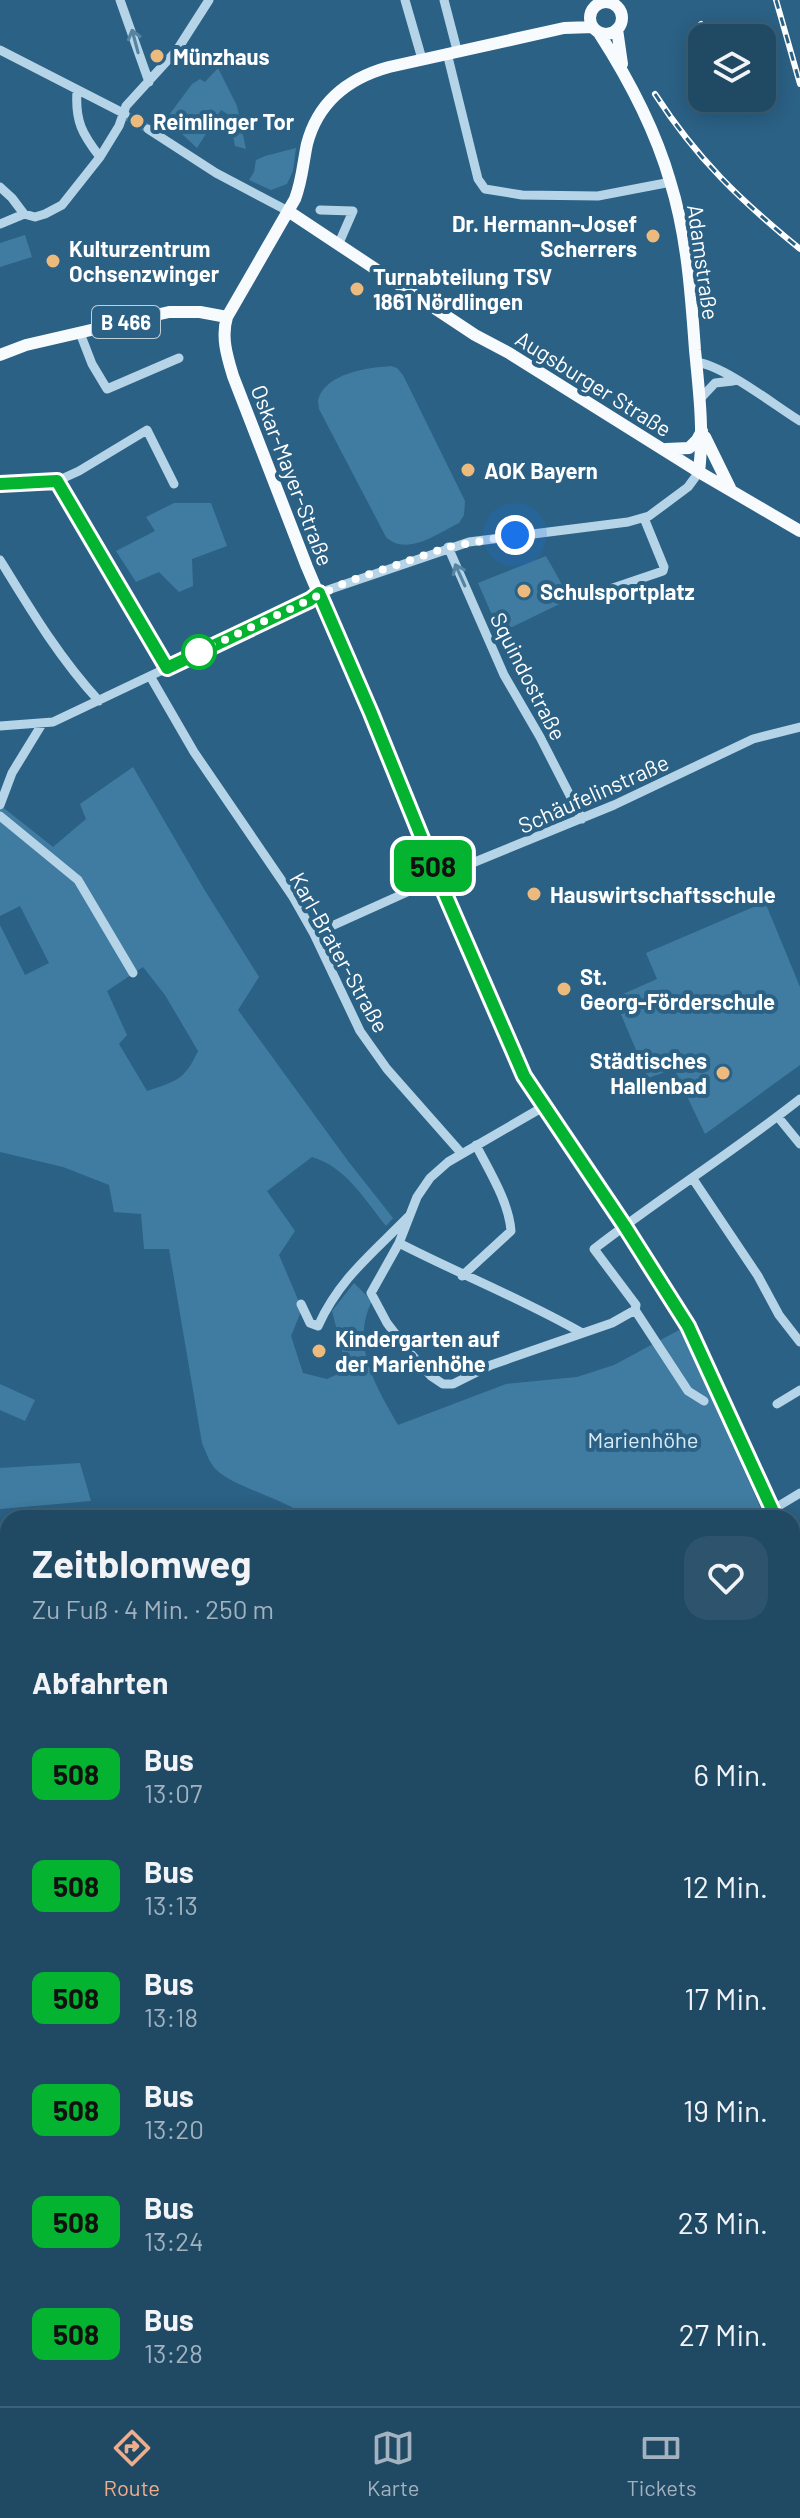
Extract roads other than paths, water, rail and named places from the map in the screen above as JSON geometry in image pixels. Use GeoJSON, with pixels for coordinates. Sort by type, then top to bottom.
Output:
{"type":"FeatureCollection","features":[{"type":"Feature","properties":{"kind":"main road","name":"Adamstraße"},"geometry":{"type":"LineString","coordinates":[[622,68],[617,29],[621,16],[618,9],[600,12],[622,68],[671,182],[685,252],[700,399],[702,430],[699,472]]}},
{"type":"Feature","properties":{"kind":"main road"},"geometry":{"type":"LineString","coordinates":[[227,317],[301,184],[308,143],[319,113],[333,96],[366,73],[564,28],[600,12],[609,33],[617,29]]}},
{"type":"Feature","properties":{"kind":"main road","name":"Augsburger Straße"},"geometry":{"type":"LineString","coordinates":[[288,211],[450,319],[800,531]]}},
{"type":"Feature","properties":{"kind":"main road","name":"B 466"},"geometry":{"type":"LineString","coordinates":[[0,355],[26,345],[169,312],[188,311],[227,317]]}},
{"type":"Feature","properties":{"kind":"main road","name":"Oskar-Mayer-Straße"},"geometry":{"type":"LineString","coordinates":[[227,317],[224,333],[233,376],[319,593],[524,1076],[688,1326],[772,1510]]}},
{"type":"Feature","properties":{"kind":"main road"},"geometry":{"type":"LineString","coordinates":[[663,449],[689,448],[702,430],[731,490]]}},
{"type":"Feature","properties":{"kind":"street"},"geometry":{"type":"LineString","coordinates":[[120,0],[149,82]]}},
{"type":"Feature","properties":{"kind":"street"},"geometry":{"type":"LineString","coordinates":[[405,0],[422,59]]}},
{"type":"Feature","properties":{"kind":"street"},"geometry":{"type":"LineString","coordinates":[[444,0],[478,179],[485,189],[522,195],[598,196],[671,182]]}},
{"type":"Feature","properties":{"kind":"street"},"geometry":{"type":"LineString","coordinates":[[0,187],[24,214],[35,217],[62,205],[100,157],[125,114],[177,50],[207,2]]}},
{"type":"Feature","properties":{"kind":"street"},"geometry":{"type":"LineString","coordinates":[[0,50],[125,114]]}},
{"type":"Feature","properties":{"kind":"street"},"geometry":{"type":"LineString","coordinates":[[77,91],[77,119],[100,157]]}},
{"type":"Feature","properties":{"kind":"street","name":"Augsburger Straße"},"geometry":{"type":"LineString","coordinates":[[148,129],[241,188],[288,211]]}},
{"type":"Feature","properties":{"kind":"street"},"geometry":{"type":"LineString","coordinates":[[320,210],[353,211],[339,243]]}},
{"type":"Feature","properties":{"kind":"street"},"geometry":{"type":"LineString","coordinates":[[0,224],[24,214]]}},
{"type":"Feature","properties":{"kind":"street"},"geometry":{"type":"LineString","coordinates":[[80,333],[92,364],[107,389],[179,358]]}},
{"type":"Feature","properties":{"kind":"street"},"geometry":{"type":"LineString","coordinates":[[696,362],[705,363],[800,421]]}},
{"type":"Feature","properties":{"kind":"street"},"geometry":{"type":"LineString","coordinates":[[700,399],[720,381],[736,381]]}},
{"type":"Feature","properties":{"kind":"street"},"geometry":{"type":"LineString","coordinates":[[0,484],[30,480],[57,481],[147,430],[174,484]]}},
{"type":"Feature","properties":{"kind":"street"},"geometry":{"type":"LineString","coordinates":[[0,726],[53,722],[319,593],[448,547],[644,518],[678,496],[699,472]]}},
{"type":"Feature","properties":{"kind":"street"},"geometry":{"type":"LineString","coordinates":[[57,481],[167,668]]}},
{"type":"Feature","properties":{"kind":"street"},"geometry":{"type":"LineString","coordinates":[[610,589],[663,571],[644,518]]}},
{"type":"Feature","properties":{"kind":"street","name":"Squindostraße"},"geometry":{"type":"LineString","coordinates":[[448,547],[504,675],[582,819]]}},
{"type":"Feature","properties":{"kind":"street"},"geometry":{"type":"LineString","coordinates":[[0,560],[64,659],[99,701]]}},
{"type":"Feature","properties":{"kind":"street","name":"Karl-Brater-Straße"},"geometry":{"type":"LineString","coordinates":[[150,676],[194,752],[293,897],[360,1031],[387,1069],[462,1154]]}},
{"type":"Feature","properties":{"kind":"street"},"geometry":{"type":"LineString","coordinates":[[0,805],[12,773],[42,724]]}},
{"type":"Feature","properties":{"kind":"street","name":"Schäufelinstraße"},"geometry":{"type":"LineString","coordinates":[[314,934],[438,878],[582,819],[753,739],[800,727]]}},
{"type":"Feature","properties":{"kind":"street"},"geometry":{"type":"LineString","coordinates":[[0,816],[78,880],[133,973]]}},
{"type":"Feature","properties":{"kind":"street"},"geometry":{"type":"LineString","coordinates":[[704,1401],[688,1391],[635,1310],[636,1305],[594,1249],[800,1099]]}},
{"type":"Feature","properties":{"kind":"street"},"geometry":{"type":"LineString","coordinates":[[543,1107],[448,1162],[430,1178],[417,1197],[399,1243],[371,1293],[387,1323],[405,1346],[431,1376],[443,1384],[453,1384],[491,1365],[612,1323],[635,1310]]}},
{"type":"Feature","properties":{"kind":"street"},"geometry":{"type":"LineString","coordinates":[[778,1117],[800,1144]]}},
{"type":"Feature","properties":{"kind":"street"},"geometry":{"type":"LineString","coordinates":[[462,1276],[511,1231],[494,1182],[476,1145]]}},
{"type":"Feature","properties":{"kind":"street"},"geometry":{"type":"LineString","coordinates":[[693,1179],[758,1276],[779,1315],[800,1342]]}},
{"type":"Feature","properties":{"kind":"street"},"geometry":{"type":"LineString","coordinates":[[301,1304],[310,1323],[318,1326],[339,1287],[363,1259],[410,1215]]}},
{"type":"Feature","properties":{"kind":"street"},"geometry":{"type":"LineString","coordinates":[[399,1243],[462,1276],[540,1309],[582,1333]]}},
{"type":"Feature","properties":{"kind":"street"},"geometry":{"type":"LineString","coordinates":[[777,1404],[800,1390]]}},
{"type":"Feature","properties":{"kind":"street"},"geometry":{"type":"LineString","coordinates":[[779,1510],[800,1493]]}},
{"type":"Feature","properties":{"kind":"tunnel"},"geometry":{"type":"LineString","coordinates":[[127,116],[148,129]]}},
{"type":"Feature","properties":{"kind":"railway"},"geometry":{"type":"LineString","coordinates":[[776,0],[800,84]]}},
{"type":"Feature","properties":{"kind":"railway"},"geometry":{"type":"LineString","coordinates":[[655,94],[687,139],[721,178],[800,249]]}},
{"type":"Feature","properties":{"kind":"place","name":"Münzhaus"},"geometry":{"type":"Point","coordinates":[157,56]}},
{"type":"Feature","properties":{"kind":"place","name":"Reimlinger Tor"},"geometry":{"type":"Point","coordinates":[137,121]}},
{"type":"Feature","properties":{"kind":"place","name":"Dr. Hermann-Josef Scherrers"},"geometry":{"type":"Point","coordinates":[653,236]}},
{"type":"Feature","properties":{"kind":"place","name":"Kulturzentrum Ochsenzwinger"},"geometry":{"type":"Point","coordinates":[53,261]}},
{"type":"Feature","properties":{"kind":"place","name":"Turnabteilung TSV 1861 Nördlingen"},"geometry":{"type":"Point","coordinates":[357,289]}},
{"type":"Feature","properties":{"kind":"place","name":"AOK Bayern"},"geometry":{"type":"Point","coordinates":[468,470]}},
{"type":"Feature","properties":{"kind":"place","name":"Schulsportplatz"},"geometry":{"type":"Point","coordinates":[524,591]}},
{"type":"Feature","properties":{"kind":"place","name":"Hauswirtschaftsschule"},"geometry":{"type":"Point","coordinates":[534,894]}},
{"type":"Feature","properties":{"kind":"place","name":"St. Georg-Förderschule"},"geometry":{"type":"Point","coordinates":[564,989]}},
{"type":"Feature","properties":{"kind":"place","name":"Städtisches Hallenbad"},"geometry":{"type":"Point","coordinates":[723,1073]}},
{"type":"Feature","properties":{"kind":"place","name":"Kindergarten auf der Marienhöhe"},"geometry":{"type":"Point","coordinates":[319,1351]}},
{"type":"Feature","properties":{"kind":"park label","name":"Marienhöhe"},"geometry":{"type":"Point","coordinates":[643,1439]}}]}
